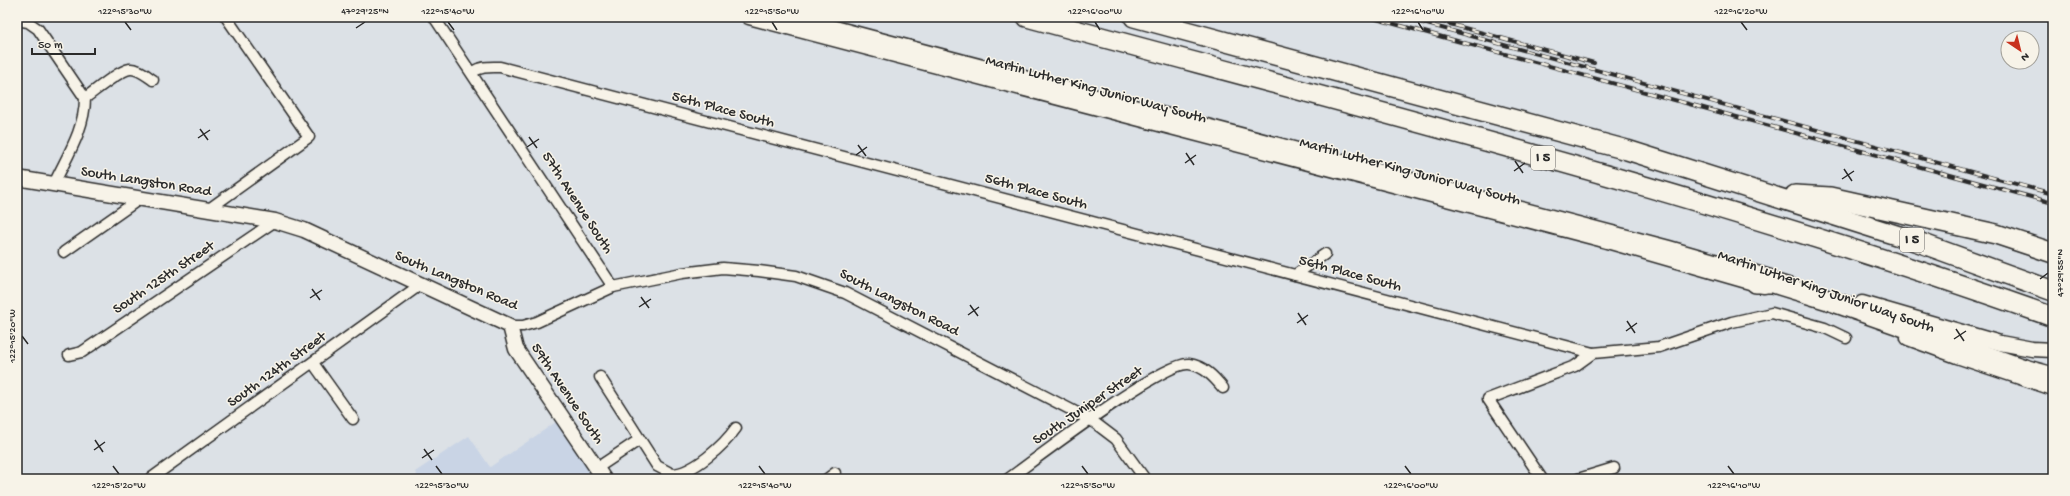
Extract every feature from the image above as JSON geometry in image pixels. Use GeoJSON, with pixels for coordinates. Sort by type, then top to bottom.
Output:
{"type":"FeatureCollection","features":[{"type":"Feature","properties":{"kind":"highway","name":"I 5"},"geometry":{"type":"LineString","coordinates":[[1027,17],[1494,144],[1794,230],[1965,286],[2053,317]]}},
{"type":"Feature","properties":{"kind":"highway","name":"I 5"},"geometry":{"type":"LineString","coordinates":[[1134,17],[1620,148],[1918,242],[2053,291]]}},
{"type":"Feature","properties":{"kind":"highway"},"geometry":{"type":"LineString","coordinates":[[1769,194],[1830,197],[1996,234],[2053,252]]}},
{"type":"Feature","properties":{"kind":"highway"},"geometry":{"type":"LineString","coordinates":[[1756,283],[1773,283],[1828,300],[2024,369],[2053,377]]}},
{"type":"Feature","properties":{"kind":"main road","name":"Martin Luther King Junior Way South"},"geometry":{"type":"LineString","coordinates":[[749,17],[1600,239],[1756,283],[1856,318],[1957,356],[2053,388]]}},
{"type":"Feature","properties":{"kind":"main road","name":"Martin Luther King Junior Way South"},"geometry":{"type":"LineString","coordinates":[[793,17],[1669,248],[2000,342],[2032,349],[2053,350]]}},
{"type":"Feature","properties":{"kind":"main road","name":"South Langston Road"},"geometry":{"type":"LineString","coordinates":[[17,178],[275,221],[304,230],[510,326]]}},
{"type":"Feature","properties":{"kind":"main road","name":"59th Avenue South"},"geometry":{"type":"LineString","coordinates":[[510,326],[516,350],[601,473]]}},
{"type":"Feature","properties":{"kind":"street"},"geometry":{"type":"LineString","coordinates":[[208,209],[308,137],[226,17]]}},
{"type":"Feature","properties":{"kind":"street","name":"57th Avenue South"},"geometry":{"type":"LineString","coordinates":[[434,17],[472,72],[613,287]]}},
{"type":"Feature","properties":{"kind":"street"},"geometry":{"type":"LineString","coordinates":[[17,20],[28,22],[38,29],[85,98],[85,112],[82,126],[54,184]]}},
{"type":"Feature","properties":{"kind":"street","name":"56th Place South"},"geometry":{"type":"LineString","coordinates":[[472,72],[486,66],[500,67],[1593,353]]}},
{"type":"Feature","properties":{"kind":"street"},"geometry":{"type":"LineString","coordinates":[[85,98],[118,75],[130,69],[137,70],[153,80]]}},
{"type":"Feature","properties":{"kind":"street"},"geometry":{"type":"LineString","coordinates":[[64,252],[141,198]]}},
{"type":"Feature","properties":{"kind":"street","name":"South 125th Street"},"geometry":{"type":"LineString","coordinates":[[69,355],[82,352],[275,221]]}},
{"type":"Feature","properties":{"kind":"street"},"geometry":{"type":"LineString","coordinates":[[1295,275],[1325,254]]}},
{"type":"Feature","properties":{"kind":"street","name":"South Langston Road"},"geometry":{"type":"LineString","coordinates":[[510,326],[537,322],[613,287],[682,273],[723,268],[796,276],[845,293],[1091,420],[1116,439],[1145,479]]}},
{"type":"Feature","properties":{"kind":"street","name":"South 124th Street"},"geometry":{"type":"LineString","coordinates":[[150,479],[420,285]]}},
{"type":"Feature","properties":{"kind":"street"},"geometry":{"type":"LineString","coordinates":[[1542,479],[1488,399],[1575,366],[1593,353],[1659,347],[1732,322],[1772,313],[1825,328],[1846,338]]}},
{"type":"Feature","properties":{"kind":"street"},"geometry":{"type":"LineString","coordinates":[[312,363],[353,419]]}},
{"type":"Feature","properties":{"kind":"street","name":"South Juniper Street"},"geometry":{"type":"LineString","coordinates":[[1008,479],[1131,391],[1179,365],[1188,364],[1212,374],[1223,388]]}},
{"type":"Feature","properties":{"kind":"street"},"geometry":{"type":"LineString","coordinates":[[600,377],[657,466],[671,476],[686,472],[725,443],[736,428]]}},
{"type":"Feature","properties":{"kind":"street"},"geometry":{"type":"LineString","coordinates":[[601,473],[639,440]]}},
{"type":"Feature","properties":{"kind":"street"},"geometry":{"type":"LineString","coordinates":[[1578,479],[1614,468]]}},
{"type":"Feature","properties":{"kind":"shaded area"},"geometry":{"type":"Polygon","coordinates":[[[556,422],[595,479],[419,479],[415,472],[469,436],[490,467],[556,422]]]}},
{"type":"Feature","properties":{"kind":"railway"},"geometry":{"type":"LineString","coordinates":[[1369,17],[2053,203]]}},
{"type":"Feature","properties":{"kind":"railway"},"geometry":{"type":"LineString","coordinates":[[1401,17],[2053,194]]}},
{"type":"Feature","properties":{"kind":"railway"},"geometry":{"type":"LineString","coordinates":[[1424,17],[1594,63]]}}]}
